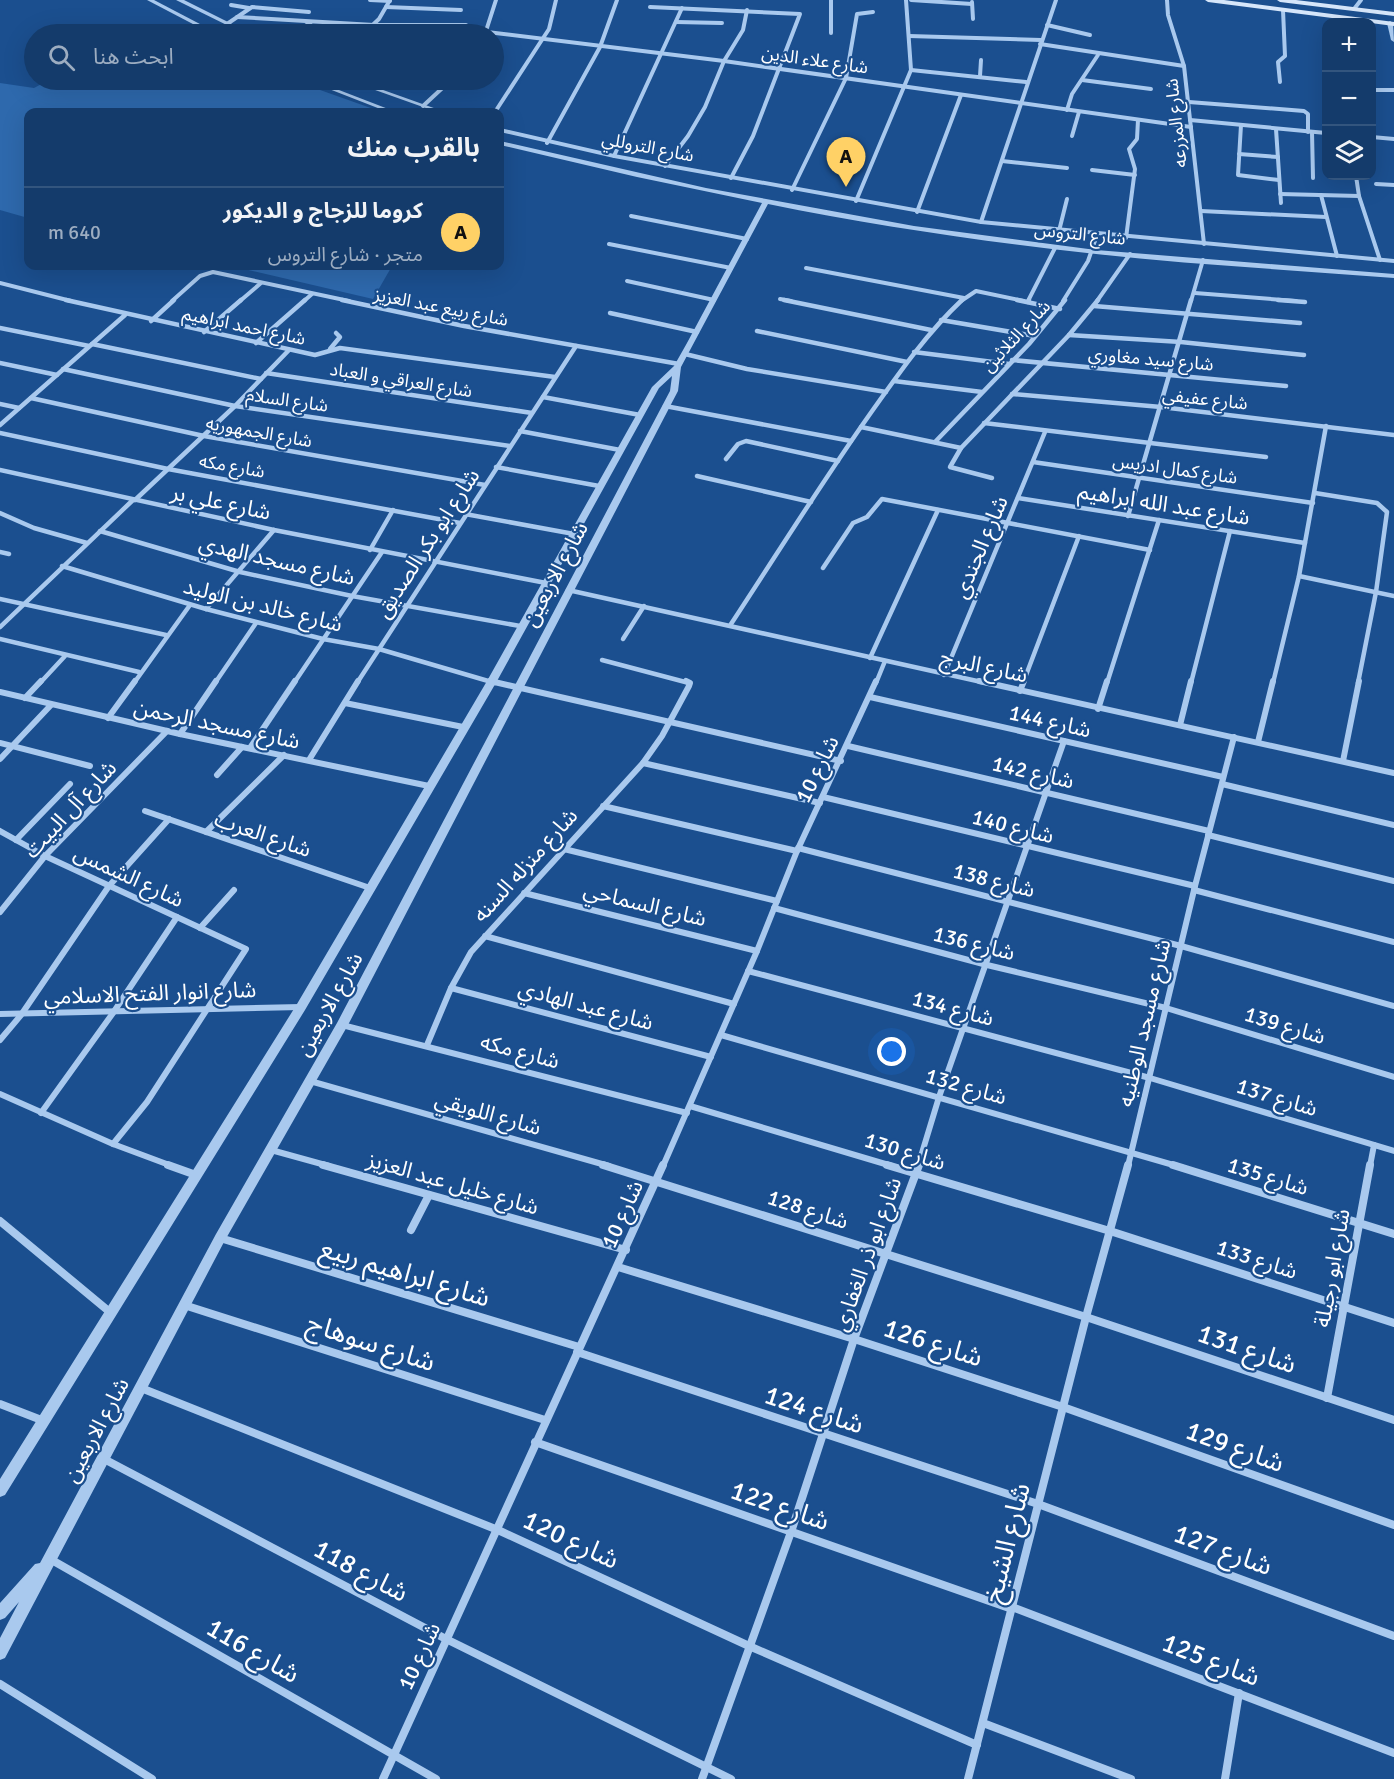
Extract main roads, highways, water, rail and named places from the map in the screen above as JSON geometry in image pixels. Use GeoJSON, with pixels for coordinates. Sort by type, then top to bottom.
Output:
{"type":"FeatureCollection","features":[{"type":"Feature","properties":{"kind":"main road"},"geometry":{"type":"LineString","coordinates":[[1208,0],[1392,23]]}},
{"type":"Feature","properties":{"kind":"main road"},"geometry":{"type":"LineString","coordinates":[[1280,0],[1394,14]]}},
{"type":"Feature","properties":{"kind":"place","name":"كروما للزجاج و الديكور"},"geometry":{"type":"Point","coordinates":[846,187]}}]}
